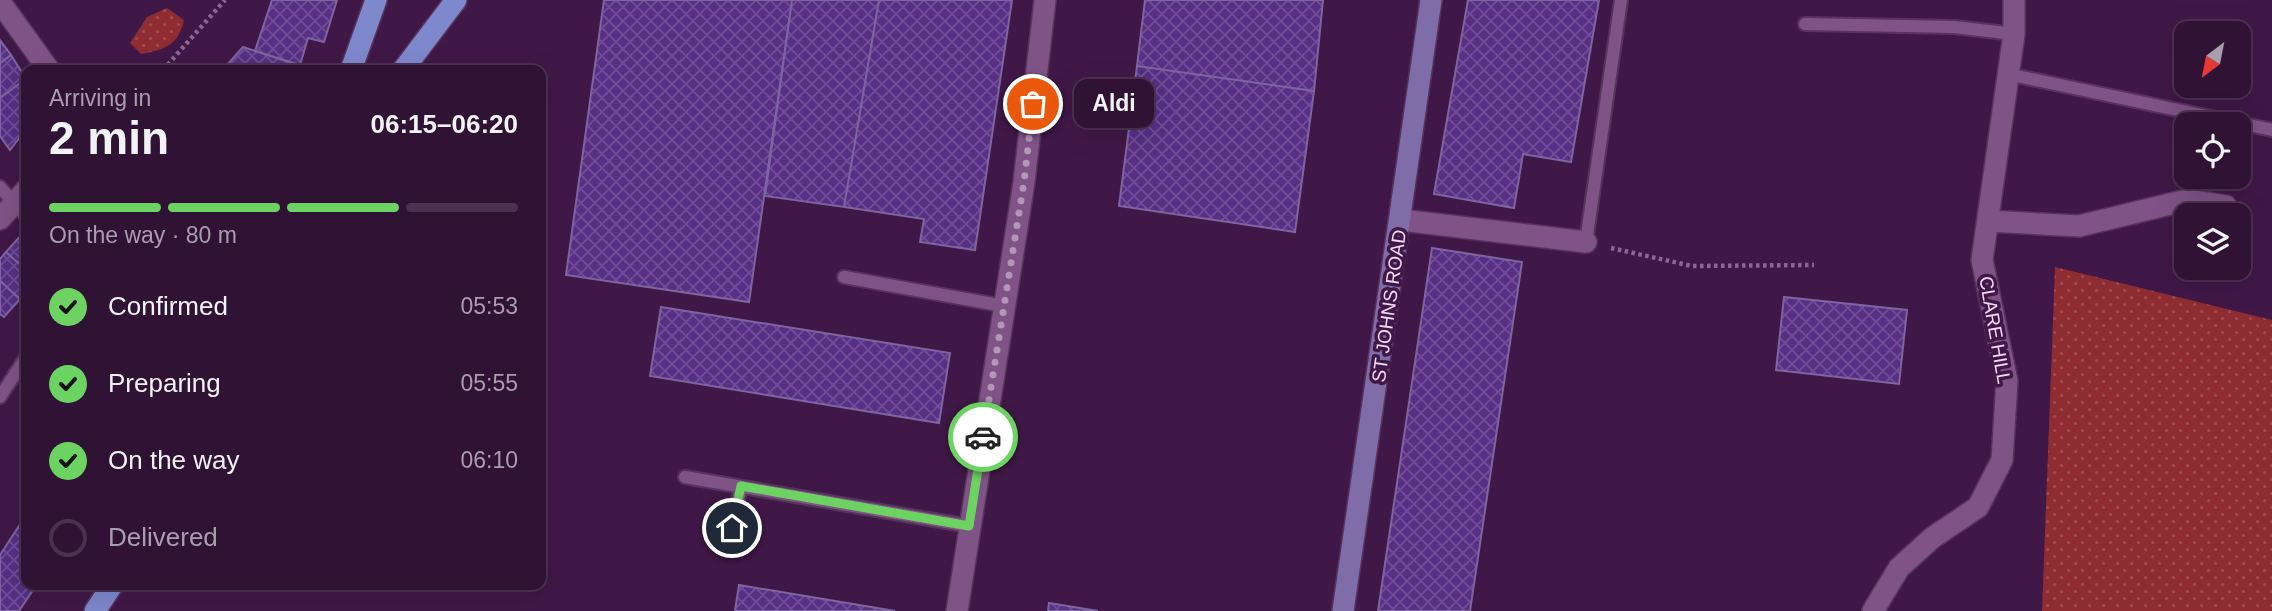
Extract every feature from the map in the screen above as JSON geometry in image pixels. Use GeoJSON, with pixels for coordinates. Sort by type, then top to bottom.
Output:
{"type":"FeatureCollection","features":[{"type":"Feature","properties":{"kind":"main road"},"geometry":{"type":"LineString","coordinates":[[353,65],[376,0]]}},
{"type":"Feature","properties":{"kind":"main road"},"geometry":{"type":"LineString","coordinates":[[407,65],[456,0]]}},
{"type":"Feature","properties":{"kind":"main road"},"geometry":{"type":"LineString","coordinates":[[95,611],[109,590]]}},
{"type":"Feature","properties":{"kind":"street"},"geometry":{"type":"LineString","coordinates":[[957,611],[1024,182],[1045,0]]}},
{"type":"Feature","properties":{"kind":"street","name":"ST JOHNS ROAD"},"geometry":{"type":"LineString","coordinates":[[1343,611],[1431,0]]}},
{"type":"Feature","properties":{"kind":"street","name":"CLARE HILL"},"geometry":{"type":"LineString","coordinates":[[1873,611],[1899,568],[1932,538],[1978,507],[2002,460],[2007,381],[1982,260],[2014,34],[2014,0]]}},
{"type":"Feature","properties":{"kind":"street"},"geometry":{"type":"LineString","coordinates":[[0,2],[45,65]]}},
{"type":"Feature","properties":{"kind":"street"},"geometry":{"type":"LineString","coordinates":[[2175,203],[2187,200],[2206,203]]}},
{"type":"Feature","properties":{"kind":"street"},"geometry":{"type":"LineString","coordinates":[[1987,221],[2079,226],[2174,203]]}},
{"type":"Feature","properties":{"kind":"street"},"geometry":{"type":"LineString","coordinates":[[1401,220],[1586,242]]}},
{"type":"Feature","properties":{"kind":"lane"},"geometry":{"type":"LineString","coordinates":[[1586,242],[1621,0]]}},
{"type":"Feature","properties":{"kind":"lane"},"geometry":{"type":"LineString","coordinates":[[1805,24],[1954,27],[2014,34]]}},
{"type":"Feature","properties":{"kind":"lane"},"geometry":{"type":"LineString","coordinates":[[2008,74],[2272,130]]}},
{"type":"Feature","properties":{"kind":"lane"},"geometry":{"type":"LineString","coordinates":[[0,187],[16,207]]}},
{"type":"Feature","properties":{"kind":"lane"},"geometry":{"type":"LineString","coordinates":[[844,277],[1004,306]]}},
{"type":"Feature","properties":{"kind":"lane"},"geometry":{"type":"LineString","coordinates":[[0,397],[21,365]]}},
{"type":"Feature","properties":{"kind":"lane"},"geometry":{"type":"LineString","coordinates":[[685,477],[969,526]]}},
{"type":"Feature","properties":{"kind":"lane"},"geometry":{"type":"LineString","coordinates":[[727,550],[741,486]]}},
{"type":"Feature","properties":{"kind":"path"},"geometry":{"type":"LineString","coordinates":[[167,65],[225,0]]}},
{"type":"Feature","properties":{"kind":"path"},"geometry":{"type":"LineString","coordinates":[[1586,242],[1692,266],[1814,265]]}},
{"type":"Feature","properties":{"kind":"shaded area"},"geometry":{"type":"Polygon","coordinates":[[[167,8],[184,20],[182,28],[169,45],[141,54],[130,43],[147,17],[167,8]]]}},
{"type":"Feature","properties":{"kind":"shaded area"},"geometry":{"type":"Polygon","coordinates":[[[2055,267],[2272,320],[2272,611],[2042,611],[2055,267]]]}},
{"type":"Feature","properties":{"kind":"building"},"geometry":{"type":"Polygon","coordinates":[[[272,0],[337,0],[324,42],[308,38],[300,65],[255,51],[272,0]]]}},
{"type":"Feature","properties":{"kind":"building"},"geometry":{"type":"Polygon","coordinates":[[[604,0],[792,0],[749,302],[566,275],[604,0]]]}},
{"type":"Feature","properties":{"kind":"building"},"geometry":{"type":"Polygon","coordinates":[[[792,0],[879,0],[844,207],[765,196],[792,0]]]}},
{"type":"Feature","properties":{"kind":"building"},"geometry":{"type":"Polygon","coordinates":[[[879,0],[1012,0],[975,250],[920,242],[924,219],[844,207],[879,0]]]}},
{"type":"Feature","properties":{"kind":"building"},"geometry":{"type":"Polygon","coordinates":[[[1145,0],[1323,0],[1314,91],[1137,66],[1145,0]]]}},
{"type":"Feature","properties":{"kind":"building"},"geometry":{"type":"Polygon","coordinates":[[[1468,0],[1599,0],[1571,162],[1523,154],[1514,208],[1434,194],[1468,0]]]}},
{"type":"Feature","properties":{"kind":"building"},"geometry":{"type":"Polygon","coordinates":[[[0,40],[11,55],[0,63],[0,40]]]}},
{"type":"Feature","properties":{"kind":"building"},"geometry":{"type":"Polygon","coordinates":[[[243,47],[295,64],[295,65],[227,65],[243,47]]]}},
{"type":"Feature","properties":{"kind":"building"},"geometry":{"type":"Polygon","coordinates":[[[11,55],[21,71],[21,83],[0,98],[0,63],[11,55]]]}},
{"type":"Feature","properties":{"kind":"building"},"geometry":{"type":"Polygon","coordinates":[[[1137,66],[1314,91],[1295,232],[1119,206],[1137,66]]]}},
{"type":"Feature","properties":{"kind":"building"},"geometry":{"type":"Polygon","coordinates":[[[21,83],[21,136],[10,150],[0,136],[0,98],[21,83]]]}},
{"type":"Feature","properties":{"kind":"building"},"geometry":{"type":"Polygon","coordinates":[[[21,235],[21,266],[6,252],[21,235]]]}},
{"type":"Feature","properties":{"kind":"building"},"geometry":{"type":"Polygon","coordinates":[[[1432,248],[1522,262],[1470,611],[1378,611],[1432,248]]]}},
{"type":"Feature","properties":{"kind":"building"},"geometry":{"type":"Polygon","coordinates":[[[6,252],[21,266],[20,299],[0,281],[0,259],[6,252]]]}},
{"type":"Feature","properties":{"kind":"building"},"geometry":{"type":"Polygon","coordinates":[[[0,281],[20,299],[4,317],[0,314],[0,281]]]}},
{"type":"Feature","properties":{"kind":"building"},"geometry":{"type":"Polygon","coordinates":[[[1784,297],[1907,310],[1899,384],[1776,370],[1784,297]]]}},
{"type":"Feature","properties":{"kind":"building"},"geometry":{"type":"Polygon","coordinates":[[[661,307],[950,353],[939,423],[650,376],[661,307]]]}},
{"type":"Feature","properties":{"kind":"building"},"geometry":{"type":"Polygon","coordinates":[[[21,523],[21,590],[33,590],[19,611],[0,611],[0,555],[21,523]]]}},
{"type":"Feature","properties":{"kind":"building"},"geometry":{"type":"Polygon","coordinates":[[[739,585],[895,611],[735,611],[739,585]]]}},
{"type":"Feature","properties":{"kind":"building"},"geometry":{"type":"Polygon","coordinates":[[[1049,603],[1098,611],[1048,611],[1049,603]]]}},
{"type":"Feature","properties":{"kind":"way so far"},"geometry":{"type":"LineString","coordinates":[[983,437],[1024,182],[1033,104]]}},
{"type":"Feature","properties":{"kind":"place","name":"Aldi"},"geometry":{"type":"Point","coordinates":[1033,104]}},
{"type":"Feature","properties":{"kind":"route"},"geometry":{"type":"LineString","coordinates":[[732,528],[741,486],[969,526],[983,437]]}}]}
